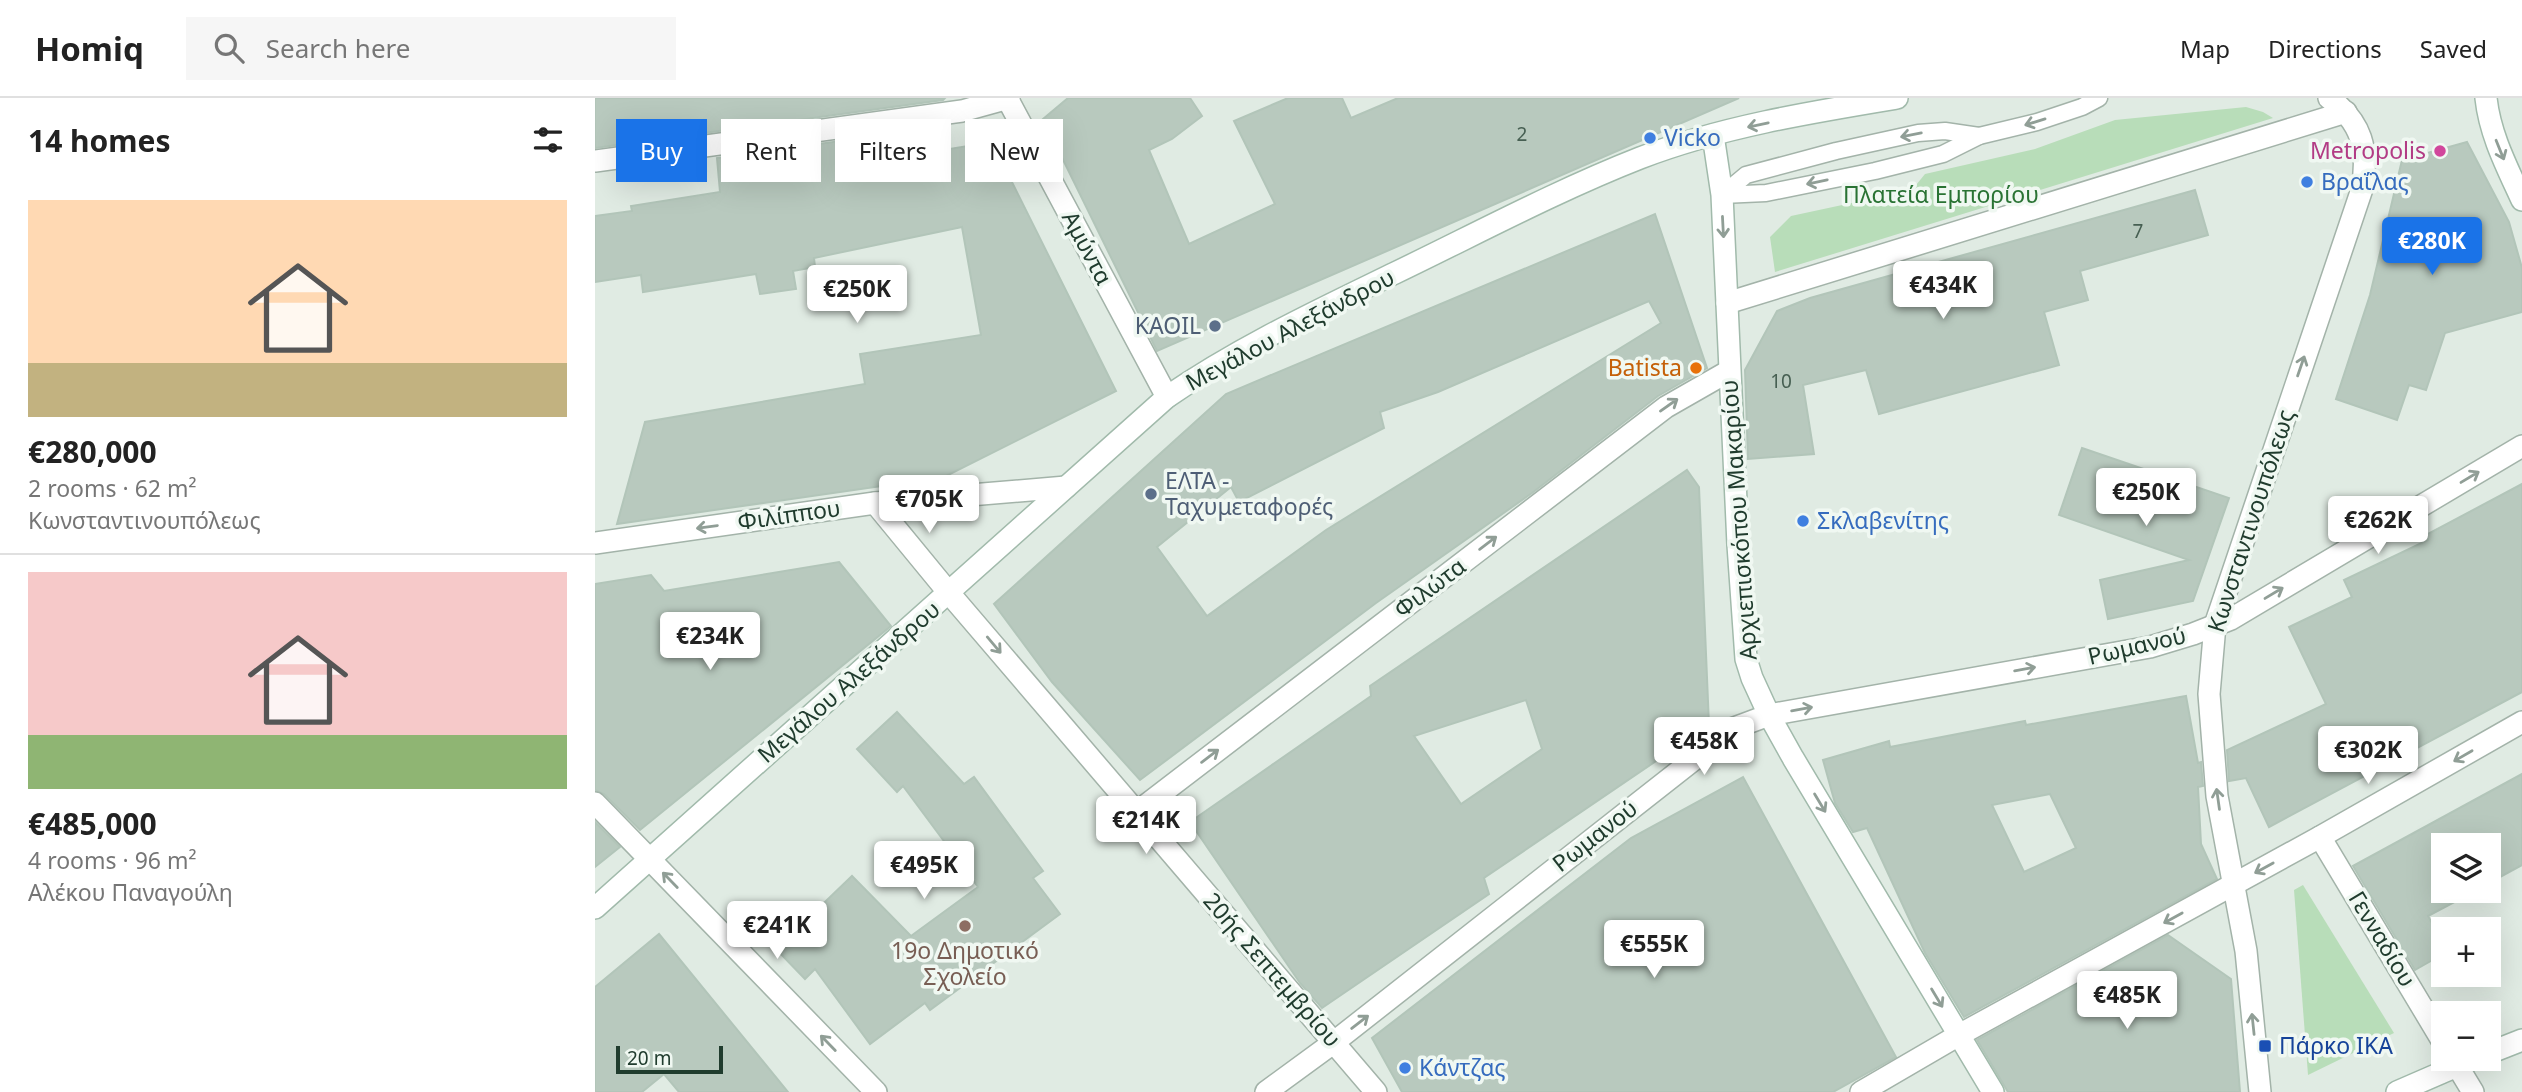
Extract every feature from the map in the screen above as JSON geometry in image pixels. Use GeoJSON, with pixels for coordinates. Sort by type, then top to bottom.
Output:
{"type":"FeatureCollection","features":[{"type":"Feature","properties":{"kind":"street"},"geometry":{"type":"LineString","coordinates":[[595,161],[962,111],[1008,98]]}},
{"type":"Feature","properties":{"kind":"street","name":"Αμύντα"},"geometry":{"type":"LineString","coordinates":[[1008,98],[1167,397]]}},
{"type":"Feature","properties":{"kind":"street","name":"Μεγάλου Αλεξάνδρου"},"geometry":{"type":"LineString","coordinates":[[595,908],[1066,486],[1167,397],[1199,375],[1548,189],[1713,135],[1897,98]]}},
{"type":"Feature","properties":{"kind":"street","name":"Κωνσταντινουπόλεως"},"geometry":{"type":"LineString","coordinates":[[2260,1092],[2246,951],[2217,796],[2209,694],[2215,625],[2362,189],[2366,167],[2365,149],[2357,128],[2346,112],[2329,98]]}},
{"type":"Feature","properties":{"kind":"street"},"geometry":{"type":"LineString","coordinates":[[2486,98],[2495,138],[2522,200]]}},
{"type":"Feature","properties":{"kind":"street"},"geometry":{"type":"LineString","coordinates":[[1727,303],[2346,112]]}},
{"type":"Feature","properties":{"kind":"street","name":"Αρχιεπισκόπου Μακαρίου"},"geometry":{"type":"LineString","coordinates":[[1713,135],[1721,195],[1746,659],[1769,715],[1993,1092]]}},
{"type":"Feature","properties":{"kind":"street","name":"Φιλώτα"},"geometry":{"type":"LineString","coordinates":[[1137,813],[1666,407],[1729,371]]}},
{"type":"Feature","properties":{"kind":"street","name":"Ρωμανού"},"geometry":{"type":"LineString","coordinates":[[1266,1092],[1720,737],[1749,721],[1769,715],[2150,647],[2215,625],[2231,619],[2522,446]]}},
{"type":"Feature","properties":{"kind":"street","name":"Φιλίππου"},"geometry":{"type":"LineString","coordinates":[[595,543],[876,503],[1066,486]]}},
{"type":"Feature","properties":{"kind":"street","name":"20ής Σεπτεμβρίου"},"geometry":{"type":"LineString","coordinates":[[876,503],[949,593],[1376,1092]]}},
{"type":"Feature","properties":{"kind":"street"},"geometry":{"type":"LineString","coordinates":[[1861,1092],[2522,723]]}},
{"type":"Feature","properties":{"kind":"street"},"geometry":{"type":"LineString","coordinates":[[595,803],[876,1092]]}},
{"type":"Feature","properties":{"kind":"street","name":"Γενναδίου"},"geometry":{"type":"LineString","coordinates":[[2320,837],[2431,1022]]}},
{"type":"Feature","properties":{"kind":"street"},"geometry":{"type":"LineString","coordinates":[[2501,1048],[2522,1040]]}},
{"type":"Feature","properties":{"kind":"street"},"geometry":{"type":"LineString","coordinates":[[2397,1092],[2440,1071]]}},
{"type":"Feature","properties":{"kind":"street"},"geometry":{"type":"LineString","coordinates":[[2465,1071],[2473,1092]]}},
{"type":"Feature","properties":{"kind":"lane"},"geometry":{"type":"LineString","coordinates":[[1721,195],[1766,193],[1943,154],[1979,136],[2037,122],[2082,107],[2099,98]]}},
{"type":"Feature","properties":{"kind":"lane"},"geometry":{"type":"LineString","coordinates":[[1721,195],[1746,175],[1919,133],[1945,131],[1979,136]]}},
{"type":"Feature","properties":{"kind":"green space","name":"Πλατεία Εμπορίου"},"geometry":{"type":"Polygon","coordinates":[[[2246,107],[2273,118],[1775,272],[1770,237],[1791,216],[1912,190],[1925,174],[2035,149],[2115,120],[2246,107]]]}},
{"type":"Feature","properties":{"kind":"green space"},"geometry":{"type":"Polygon","coordinates":[[[2303,885],[2394,1033],[2308,1075],[2294,890],[2303,885]]]}},
{"type":"Feature","properties":{"kind":"building"},"geometry":{"type":"Polygon","coordinates":[[[595,98],[945,98],[805,119],[721,119],[721,131],[707,133],[707,119],[616,119],[616,145],[595,148],[595,98]]]}},
{"type":"Feature","properties":{"kind":"building"},"geometry":{"type":"Polygon","coordinates":[[[1068,98],[1190,98],[1202,116],[1172,139],[1149,150],[1189,244],[1275,204],[1234,121],[1288,98],[1342,98],[1351,118],[1398,98],[1739,98],[1157,351],[1063,160],[1063,119],[1043,119],[1068,98]]]}},
{"type":"Feature","properties":{"kind":"building"},"geometry":{"type":"Polygon","coordinates":[[[835,142],[835,182],[951,182],[951,149],[965,146],[965,182],[1012,182],[1116,391],[944,477],[617,524],[645,422],[865,384],[860,354],[981,335],[962,227],[814,258],[815,267],[793,271],[796,289],[760,294],[756,274],[643,292],[641,275],[595,282],[595,216],[632,211],[631,206],[720,192],[717,158],[721,157],[721,182],[821,182],[821,144],[835,142]]]}},
{"type":"Feature","properties":{"kind":"building"},"geometry":{"type":"Polygon","coordinates":[[[2467,142],[2509,222],[2522,268],[2522,312],[2445,333],[2426,390],[2409,385],[2397,420],[2336,399],[2370,295],[2402,160],[2467,142]]]}},
{"type":"Feature","properties":{"kind":"building"},"geometry":{"type":"Polygon","coordinates":[[[2195,190],[2208,235],[2080,271],[2088,300],[2044,312],[2059,365],[1879,414],[1866,370],[1803,385],[1814,454],[1748,459],[1745,370],[1777,311],[1810,298],[2195,190]]]}},
{"type":"Feature","properties":{"kind":"building"},"geometry":{"type":"Polygon","coordinates":[[[1655,214],[1707,368],[1658,396],[1532,493],[1376,603],[1140,780],[1052,682],[994,604],[1226,394],[1655,214]],[[1649,301],[1438,392],[1380,412],[1384,428],[1239,502],[1231,487],[1157,547],[1207,616],[1326,530],[1661,323],[1649,301]]]}},
{"type":"Feature","properties":{"kind":"building"},"geometry":{"type":"Polygon","coordinates":[[[2082,448],[2229,498],[2193,601],[2108,619],[2100,580],[2189,560],[2059,515],[2082,448]]]}},
{"type":"Feature","properties":{"kind":"building"},"geometry":{"type":"Polygon","coordinates":[[[1687,470],[1699,487],[1709,725],[1484,878],[1489,894],[1322,1008],[1300,983],[1190,822],[1371,696],[1370,686],[1687,470]],[[1526,700],[1414,736],[1461,804],[1542,749],[1526,700]]]}},
{"type":"Feature","properties":{"kind":"building"},"geometry":{"type":"Polygon","coordinates":[[[2522,484],[2522,692],[2269,827],[2246,778],[2229,781],[2227,750],[2326,704],[2289,627],[2352,597],[2344,580],[2428,540],[2426,535],[2522,484]]]}},
{"type":"Feature","properties":{"kind":"building"},"geometry":{"type":"Polygon","coordinates":[[[839,562],[891,626],[640,830],[604,794],[595,790],[595,584],[651,575],[664,591],[839,562]]]}},
{"type":"Feature","properties":{"kind":"building"},"geometry":{"type":"Polygon","coordinates":[[[2186,696],[2198,763],[2201,762],[2203,786],[2198,787],[2201,844],[2217,879],[1964,1017],[1925,953],[1867,828],[1853,832],[1835,803],[1823,760],[1889,741],[1890,747],[2025,721],[2026,725],[2186,696]],[[2050,794],[1992,805],[2024,872],[2076,848],[2050,794]]]}},
{"type":"Feature","properties":{"kind":"building"},"geometry":{"type":"Polygon","coordinates":[[[897,712],[964,784],[974,777],[1043,871],[1033,878],[1060,914],[930,1010],[925,1003],[870,1044],[815,969],[805,979],[776,949],[852,876],[911,936],[978,887],[903,786],[897,792],[857,749],[897,712]]]}},
{"type":"Feature","properties":{"kind":"building"},"geometry":{"type":"Polygon","coordinates":[[[2522,774],[2522,865],[2501,876],[2501,833],[2431,833],[2431,903],[2452,903],[2428,916],[2431,921],[2431,961],[2415,970],[2353,866],[2522,774]]]}},
{"type":"Feature","properties":{"kind":"building"},"geometry":{"type":"Polygon","coordinates":[[[1743,777],[1896,1057],[1833,1092],[1402,1092],[1372,1038],[1631,838],[1743,777]]]}},
{"type":"Feature","properties":{"kind":"building"},"geometry":{"type":"Polygon","coordinates":[[[595,822],[620,847],[595,867],[595,822]]]}},
{"type":"Feature","properties":{"kind":"building"},"geometry":{"type":"Polygon","coordinates":[[[659,934],[788,1092],[679,1092],[664,1074],[642,1092],[595,1092],[595,987],[659,934]]]}},
{"type":"Feature","properties":{"kind":"building"},"geometry":{"type":"Polygon","coordinates":[[[2168,935],[2231,979],[2240,1092],[2008,1092],[1977,1040],[2168,935]]]}},
{"type":"Feature","properties":{"kind":"place","name":"Vicko"},"geometry":{"type":"Point","coordinates":[1650,138]}},
{"type":"Feature","properties":{"kind":"place","name":"Metropolis"},"geometry":{"type":"Point","coordinates":[2440,151]}},
{"type":"Feature","properties":{"kind":"place","name":"Βραΐλας"},"geometry":{"type":"Point","coordinates":[2307,182]}},
{"type":"Feature","properties":{"kind":"place","name":"KAOIL"},"geometry":{"type":"Point","coordinates":[1215,326]}},
{"type":"Feature","properties":{"kind":"place","name":"Batista"},"geometry":{"type":"Point","coordinates":[1696,368]}},
{"type":"Feature","properties":{"kind":"place","name":"ΕΛΤΑ - Ταχυμεταφορές"},"geometry":{"type":"Point","coordinates":[1151,494]}},
{"type":"Feature","properties":{"kind":"place","name":"Σκλαβενίτης"},"geometry":{"type":"Point","coordinates":[1803,521]}},
{"type":"Feature","properties":{"kind":"place","name":"19ο Δημοτικό Σχολείο"},"geometry":{"type":"Point","coordinates":[965,926]}},
{"type":"Feature","properties":{"kind":"place","name":"Πάρκο ΙΚΑ"},"geometry":{"type":"Point","coordinates":[2265,1046]}},
{"type":"Feature","properties":{"kind":"place","name":"Κάντζας"},"geometry":{"type":"Point","coordinates":[1405,1068]}}]}
